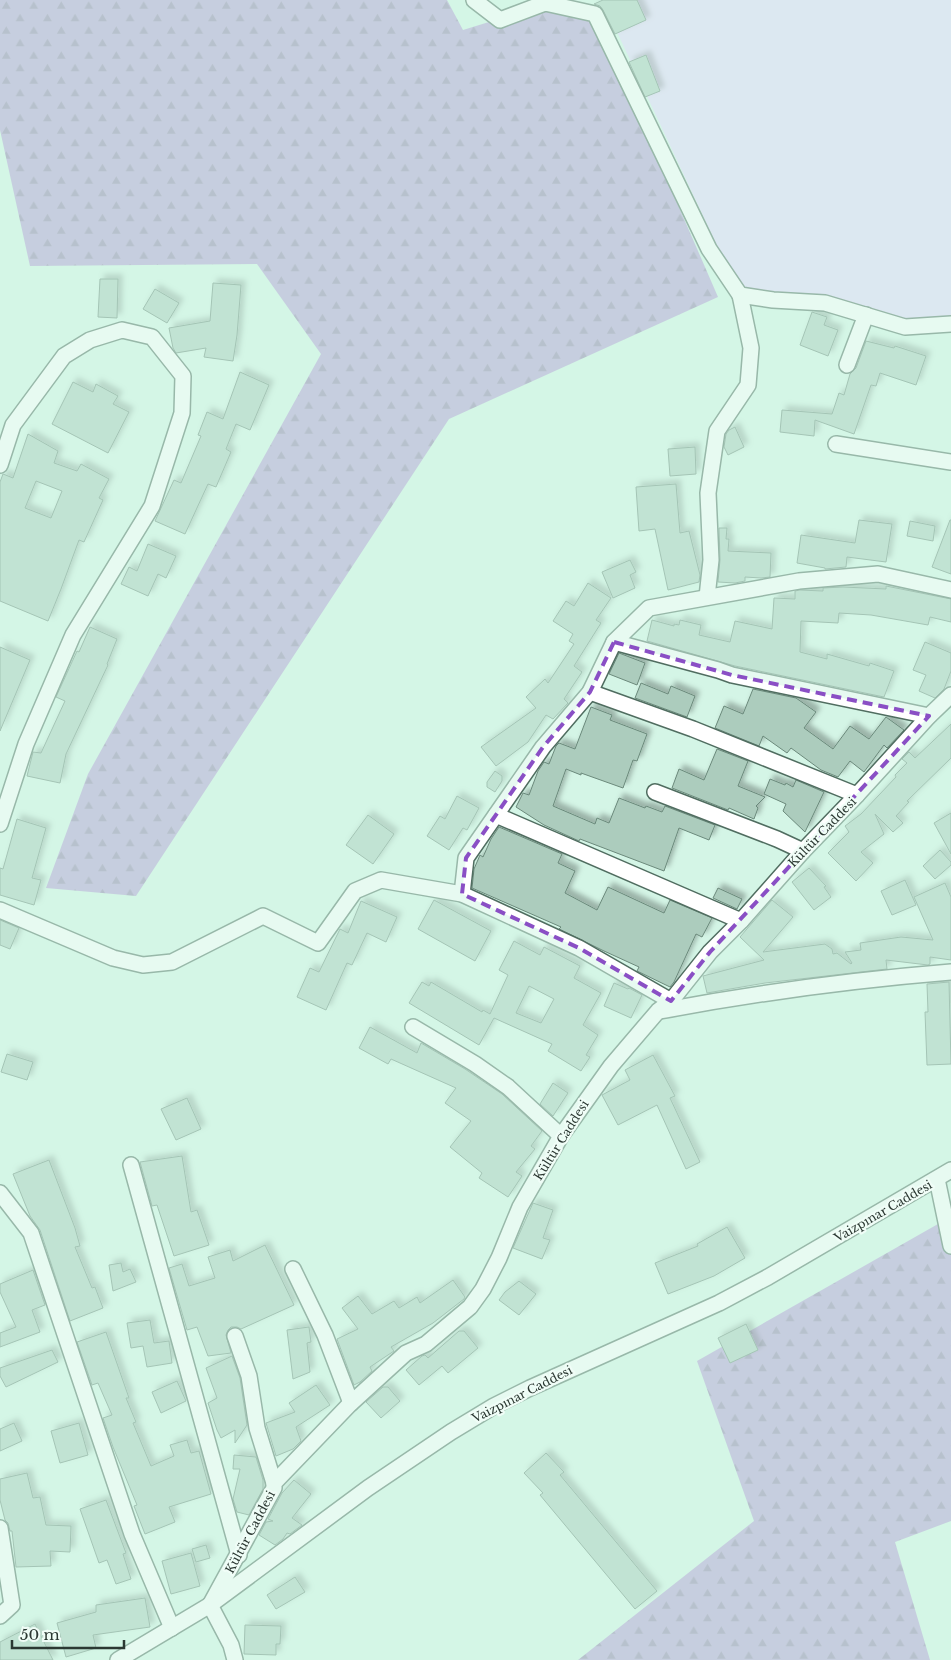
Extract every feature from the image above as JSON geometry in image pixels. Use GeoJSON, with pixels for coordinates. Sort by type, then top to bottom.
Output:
{"type":"FeatureCollection","features":[{"type":"Feature","properties":{"kind":"street"},"geometry":{"type":"LineString","coordinates":[[474,0],[500,20],[545,3],[596,14],[708,249],[740,295],[751,348],[748,385],[717,432],[708,493],[711,560],[707,598]]}},
{"type":"Feature","properties":{"kind":"street"},"geometry":{"type":"LineString","coordinates":[[740,295],[773,300],[826,304],[905,327],[951,324]]}},
{"type":"Feature","properties":{"kind":"street"},"geometry":{"type":"LineString","coordinates":[[847,365],[866,316]]}},
{"type":"Feature","properties":{"kind":"street"},"geometry":{"type":"LineString","coordinates":[[0,465],[13,425],[64,356],[90,340],[122,330],[152,337],[182,376],[182,413],[152,506],[73,635],[26,744],[0,824]]}},
{"type":"Feature","properties":{"kind":"street"},"geometry":{"type":"LineString","coordinates":[[836,444],[951,462]]}},
{"type":"Feature","properties":{"kind":"street"},"geometry":{"type":"LineString","coordinates":[[462,894],[466,858],[543,747],[590,692],[614,642],[649,608],[799,581],[878,574],[951,590]]}},
{"type":"Feature","properties":{"kind":"street"},"geometry":{"type":"LineString","coordinates":[[614,642],[732,675],[929,716]]}},
{"type":"Feature","properties":{"kind":"street"},"geometry":{"type":"LineString","coordinates":[[590,692],[693,729],[857,795]]}},
{"type":"Feature","properties":{"kind":"street","name":"Kültür Caddesi"},"geometry":{"type":"LineString","coordinates":[[210,1605],[239,1555],[274,1488],[274,1483],[351,1403],[406,1353],[426,1344],[470,1306],[483,1289],[499,1258],[520,1207],[561,1136],[611,1066],[658,1011],[671,1001],[710,952],[741,921],[803,851],[929,716],[951,695]]}},
{"type":"Feature","properties":{"kind":"street"},"geometry":{"type":"LineString","coordinates":[[654,792],[777,839],[803,851]]}},
{"type":"Feature","properties":{"kind":"street"},"geometry":{"type":"LineString","coordinates":[[496,815],[741,921]]}},
{"type":"Feature","properties":{"kind":"street"},"geometry":{"type":"LineString","coordinates":[[0,910],[113,958],[143,965],[172,962],[263,916],[318,943],[355,891],[381,880],[462,894],[579,948],[671,1001]]}},
{"type":"Feature","properties":{"kind":"street"},"geometry":{"type":"LineString","coordinates":[[658,1011],[738,996],[951,972]]}},
{"type":"Feature","properties":{"kind":"street"},"geometry":{"type":"LineString","coordinates":[[414,1027],[476,1064],[508,1087],[561,1136]]}},
{"type":"Feature","properties":{"kind":"street"},"geometry":{"type":"LineString","coordinates":[[131,1165],[239,1555]]}},
{"type":"Feature","properties":{"kind":"street","name":"Vaizpınar Caddesi"},"geometry":{"type":"LineString","coordinates":[[118,1660],[210,1605],[368,1488],[444,1436],[494,1406],[719,1303],[768,1277],[951,1170]]}},
{"type":"Feature","properties":{"kind":"street"},"geometry":{"type":"LineString","coordinates":[[937,1179],[951,1246]]}},
{"type":"Feature","properties":{"kind":"street"},"geometry":{"type":"LineString","coordinates":[[0,1193],[31,1234],[132,1534],[172,1628]]}},
{"type":"Feature","properties":{"kind":"street"},"geometry":{"type":"LineString","coordinates":[[294,1268],[325,1335],[351,1403]]}},
{"type":"Feature","properties":{"kind":"street"},"geometry":{"type":"LineString","coordinates":[[234,1336],[250,1376],[257,1428],[274,1483]]}},
{"type":"Feature","properties":{"kind":"street"},"geometry":{"type":"LineString","coordinates":[[0,1528],[12,1605],[0,1616]]}},
{"type":"Feature","properties":{"kind":"street"},"geometry":{"type":"LineString","coordinates":[[210,1605],[231,1644],[235,1660]]}},
{"type":"Feature","properties":{"kind":"highlighted area"},"geometry":{"type":"Polygon","coordinates":[[[614,642],[732,675],[929,716],[710,952],[671,1001],[579,948],[462,894],[466,858],[543,747],[590,692],[614,642]]]}},
{"type":"Feature","properties":{"kind":"shaded area"},"geometry":{"type":"Polygon","coordinates":[[[602,0],[951,0],[951,324],[905,327],[740,295],[602,0]]]}},
{"type":"Feature","properties":{"kind":"green space"},"geometry":{"type":"Polygon","coordinates":[[[0,0],[447,0],[463,30],[528,10],[595,14],[718,297],[449,419],[136,896],[46,888],[88,774],[321,354],[257,264],[30,266],[0,130],[0,0]]]}},
{"type":"Feature","properties":{"kind":"green space"},"geometry":{"type":"Polygon","coordinates":[[[945,1220],[951,1246],[951,1521],[895,1542],[930,1660],[578,1660],[754,1521],[697,1361],[945,1220]]]}},
{"type":"Feature","properties":{"kind":"building"},"geometry":{"type":"Polygon","coordinates":[[[603,0],[637,0],[646,20],[615,34],[603,10],[600,6],[594,4],[603,0]]]}},
{"type":"Feature","properties":{"kind":"building"},"geometry":{"type":"Polygon","coordinates":[[[646,55],[660,91],[645,97],[629,62],[646,55]]]}},
{"type":"Feature","properties":{"kind":"building"},"geometry":{"type":"Polygon","coordinates":[[[100,279],[118,279],[117,318],[98,317],[100,279]]]}},
{"type":"Feature","properties":{"kind":"building"},"geometry":{"type":"Polygon","coordinates":[[[213,283],[241,285],[233,361],[204,357],[206,348],[176,353],[173,348],[169,328],[210,321],[213,283]]]}},
{"type":"Feature","properties":{"kind":"building"},"geometry":{"type":"Polygon","coordinates":[[[155,289],[179,303],[167,323],[143,309],[155,289]]]}},
{"type":"Feature","properties":{"kind":"building"},"geometry":{"type":"Polygon","coordinates":[[[812,312],[827,317],[824,325],[838,330],[828,356],[800,345],[812,312]]]}},
{"type":"Feature","properties":{"kind":"building"},"geometry":{"type":"Polygon","coordinates":[[[866,341],[894,348],[895,346],[926,356],[916,385],[880,373],[876,386],[871,385],[854,434],[815,420],[814,436],[780,432],[782,410],[832,414],[839,393],[844,395],[850,374],[856,368],[866,341]]]}},
{"type":"Feature","properties":{"kind":"building"},"geometry":{"type":"Polygon","coordinates":[[[240,372],[269,385],[250,430],[236,424],[226,449],[231,452],[216,487],[208,484],[185,534],[155,521],[174,480],[181,483],[201,436],[198,435],[207,412],[223,419],[240,372]]]}},
{"type":"Feature","properties":{"kind":"building"},"geometry":{"type":"Polygon","coordinates":[[[73,382],[93,392],[96,384],[118,396],[113,404],[129,412],[108,453],[52,424],[73,382]]]}},
{"type":"Feature","properties":{"kind":"building"},"geometry":{"type":"Polygon","coordinates":[[[735,427],[744,447],[728,455],[724,447],[726,434],[735,427]]]}},
{"type":"Feature","properties":{"kind":"building"},"geometry":{"type":"Polygon","coordinates":[[[28,434],[58,451],[54,463],[77,471],[81,464],[109,479],[99,498],[103,500],[84,542],[79,540],[48,621],[0,601],[0,482],[3,474],[13,478],[28,434]],[[36,481],[25,508],[51,518],[62,491],[36,481]]]}},
{"type":"Feature","properties":{"kind":"building"},"geometry":{"type":"Polygon","coordinates":[[[695,447],[696,474],[670,476],[668,449],[695,447]]]}},
{"type":"Feature","properties":{"kind":"building"},"geometry":{"type":"Polygon","coordinates":[[[676,484],[680,533],[689,531],[700,575],[699,582],[668,590],[655,529],[639,531],[636,487],[676,484]]]}},
{"type":"Feature","properties":{"kind":"building"},"geometry":{"type":"Polygon","coordinates":[[[859,520],[892,524],[886,562],[847,557],[846,567],[825,569],[797,563],[801,535],[855,543],[859,520]]]}},
{"type":"Feature","properties":{"kind":"building"},"geometry":{"type":"Polygon","coordinates":[[[951,520],[951,574],[932,567],[951,520]]]}},
{"type":"Feature","properties":{"kind":"building"},"geometry":{"type":"Polygon","coordinates":[[[910,521],[935,526],[933,541],[907,536],[910,521]]]}},
{"type":"Feature","properties":{"kind":"building"},"geometry":{"type":"Polygon","coordinates":[[[719,528],[727,528],[726,539],[729,539],[728,551],[771,553],[770,577],[745,577],[745,581],[735,583],[718,582],[720,560],[719,528]]]}},
{"type":"Feature","properties":{"kind":"building"},"geometry":{"type":"Polygon","coordinates":[[[148,544],[176,556],[166,578],[158,574],[148,596],[121,584],[129,567],[137,571],[148,544]]]}},
{"type":"Feature","properties":{"kind":"building"},"geometry":{"type":"Polygon","coordinates":[[[630,560],[636,572],[630,575],[635,588],[613,598],[602,572],[630,560]]]}},
{"type":"Feature","properties":{"kind":"building"},"geometry":{"type":"Polygon","coordinates":[[[588,583],[611,598],[596,620],[601,623],[574,666],[582,672],[564,699],[568,703],[553,719],[546,715],[528,742],[496,766],[481,747],[536,708],[526,697],[545,679],[548,683],[574,644],[569,641],[573,634],[553,621],[566,601],[574,606],[588,583]]]}},
{"type":"Feature","properties":{"kind":"building"},"geometry":{"type":"Polygon","coordinates":[[[886,586],[951,599],[951,622],[930,617],[928,625],[871,615],[839,613],[838,623],[801,621],[800,652],[827,659],[827,654],[869,666],[870,663],[894,671],[884,697],[735,666],[647,641],[652,620],[674,626],[674,624],[679,625],[680,620],[701,625],[699,635],[730,642],[735,621],[772,629],[774,598],[795,599],[795,591],[800,590],[823,591],[823,588],[843,587],[886,589],[886,586]]]}},
{"type":"Feature","properties":{"kind":"building"},"geometry":{"type":"Polygon","coordinates":[[[90,627],[117,639],[108,665],[66,754],[60,783],[27,776],[33,752],[41,753],[65,701],[56,697],[90,627]]]}},
{"type":"Feature","properties":{"kind":"building"},"geometry":{"type":"Polygon","coordinates":[[[925,642],[951,653],[951,671],[944,689],[935,698],[919,691],[926,675],[913,670],[925,642]]]}},
{"type":"Feature","properties":{"kind":"building"},"geometry":{"type":"Polygon","coordinates":[[[0,647],[30,660],[0,731],[0,647]]]}},
{"type":"Feature","properties":{"kind":"building"},"geometry":{"type":"Polygon","coordinates":[[[619,653],[645,663],[637,685],[609,674],[619,653]]]}},
{"type":"Feature","properties":{"kind":"building"},"geometry":{"type":"Polygon","coordinates":[[[641,683],[668,694],[671,686],[695,696],[687,717],[635,698],[641,683]]]}},
{"type":"Feature","properties":{"kind":"building"},"geometry":{"type":"Polygon","coordinates":[[[753,689],[796,698],[816,712],[804,728],[833,749],[850,726],[869,739],[886,717],[904,730],[887,748],[884,745],[864,772],[850,761],[838,777],[821,770],[791,748],[787,753],[763,736],[759,746],[715,728],[724,706],[743,714],[753,689]]]}},
{"type":"Feature","properties":{"kind":"building"},"geometry":{"type":"Polygon","coordinates":[[[591,707],[612,715],[610,720],[647,734],[637,761],[633,760],[623,788],[566,769],[553,806],[595,824],[597,818],[609,823],[619,798],[662,812],[665,806],[715,825],[709,840],[679,828],[664,871],[580,839],[579,841],[544,825],[516,807],[523,793],[529,795],[538,771],[544,762],[549,764],[559,743],[575,749],[591,707]]]}},
{"type":"Feature","properties":{"kind":"building"},"geometry":{"type":"Polygon","coordinates":[[[951,724],[951,758],[907,801],[909,802],[896,816],[903,823],[893,832],[875,814],[884,834],[861,852],[873,863],[856,881],[828,853],[849,832],[845,826],[861,814],[896,777],[895,775],[907,763],[902,759],[909,752],[915,758],[951,724]]]}},
{"type":"Feature","properties":{"kind":"building"},"geometry":{"type":"Polygon","coordinates":[[[717,749],[748,761],[738,786],[765,797],[756,806],[758,808],[754,819],[672,788],[679,769],[704,780],[717,749]]]}},
{"type":"Feature","properties":{"kind":"building"},"geometry":{"type":"Polygon","coordinates":[[[495,771],[502,776],[502,781],[495,792],[487,787],[487,782],[495,771]]]}},
{"type":"Feature","properties":{"kind":"building"},"geometry":{"type":"Polygon","coordinates":[[[770,779],[793,787],[796,780],[824,792],[805,832],[783,811],[786,804],[764,794],[770,779]]]}},
{"type":"Feature","properties":{"kind":"building"},"geometry":{"type":"Polygon","coordinates":[[[457,796],[479,808],[467,830],[463,828],[449,850],[427,836],[440,816],[445,819],[457,796]]]}},
{"type":"Feature","properties":{"kind":"building"},"geometry":{"type":"Polygon","coordinates":[[[951,813],[951,854],[934,823],[951,813]]]}},
{"type":"Feature","properties":{"kind":"building"},"geometry":{"type":"Polygon","coordinates":[[[368,815],[394,834],[373,864],[346,845],[368,815]]]}},
{"type":"Feature","properties":{"kind":"building"},"geometry":{"type":"Polygon","coordinates":[[[17,819],[46,828],[32,878],[41,880],[34,905],[0,895],[0,868],[3,869],[17,819]]]}},
{"type":"Feature","properties":{"kind":"building"},"geometry":{"type":"Polygon","coordinates":[[[499,827],[562,854],[558,863],[575,871],[565,893],[597,910],[608,887],[664,913],[670,900],[712,918],[702,937],[696,934],[670,987],[637,971],[639,967],[559,929],[561,927],[472,888],[474,869],[480,855],[483,857],[499,827]]]}},
{"type":"Feature","properties":{"kind":"building"},"geometry":{"type":"Polygon","coordinates":[[[940,850],[951,862],[951,865],[935,879],[923,866],[940,850]]]}},
{"type":"Feature","properties":{"kind":"building"},"geometry":{"type":"Polygon","coordinates":[[[809,868],[826,886],[824,887],[831,897],[814,910],[792,882],[809,868]]]}},
{"type":"Feature","properties":{"kind":"building"},"geometry":{"type":"Polygon","coordinates":[[[905,880],[916,905],[892,915],[881,891],[905,880]]]}},
{"type":"Feature","properties":{"kind":"building"},"geometry":{"type":"Polygon","coordinates":[[[945,883],[951,897],[951,960],[930,957],[930,964],[928,965],[886,960],[887,969],[765,983],[707,993],[703,976],[764,960],[740,937],[772,900],[793,917],[763,952],[825,944],[832,949],[833,954],[837,953],[851,964],[845,952],[861,950],[860,943],[901,937],[933,940],[914,897],[945,883]]]}},
{"type":"Feature","properties":{"kind":"building"},"geometry":{"type":"Polygon","coordinates":[[[718,888],[742,899],[737,909],[713,898],[718,888]]]}},
{"type":"Feature","properties":{"kind":"building"},"geometry":{"type":"Polygon","coordinates":[[[434,900],[491,931],[475,961],[418,929],[434,900]]]}},
{"type":"Feature","properties":{"kind":"building"},"geometry":{"type":"Polygon","coordinates":[[[361,901],[397,917],[386,942],[367,933],[352,965],[347,963],[326,1010],[297,997],[310,968],[319,972],[340,929],[348,933],[361,901]]]}},
{"type":"Feature","properties":{"kind":"building"},"geometry":{"type":"Polygon","coordinates":[[[0,920],[19,928],[10,949],[0,945],[0,920]]]}},
{"type":"Feature","properties":{"kind":"building"},"geometry":{"type":"Polygon","coordinates":[[[514,941],[540,955],[544,947],[580,966],[574,978],[601,993],[583,1025],[598,1035],[586,1055],[590,1057],[581,1071],[548,1051],[552,1044],[494,1018],[479,1045],[409,1003],[422,982],[429,986],[431,982],[482,1012],[483,1010],[490,1014],[508,975],[499,970],[514,941]],[[529,986],[516,1013],[541,1023],[554,999],[529,986]]]}},
{"type":"Feature","properties":{"kind":"building"},"geometry":{"type":"Polygon","coordinates":[[[949,982],[951,1064],[927,1065],[925,1012],[928,1012],[927,984],[949,982]]]}},
{"type":"Feature","properties":{"kind":"building"},"geometry":{"type":"Polygon","coordinates":[[[614,983],[642,995],[631,1018],[604,1006],[614,983]]]}},
{"type":"Feature","properties":{"kind":"building"},"geometry":{"type":"Polygon","coordinates":[[[370,1027],[417,1053],[421,1043],[465,1069],[502,1094],[542,1131],[531,1146],[535,1149],[516,1172],[522,1176],[508,1197],[479,1178],[482,1173],[450,1147],[471,1121],[445,1103],[456,1088],[391,1059],[388,1064],[359,1048],[370,1027]]]}},
{"type":"Feature","properties":{"kind":"building"},"geometry":{"type":"Polygon","coordinates":[[[7,1054],[33,1062],[27,1080],[1,1072],[7,1054]]]}},
{"type":"Feature","properties":{"kind":"building"},"geometry":{"type":"Polygon","coordinates":[[[653,1055],[675,1096],[670,1098],[700,1162],[686,1169],[657,1105],[618,1125],[602,1095],[630,1080],[625,1070],[653,1055]]]}},
{"type":"Feature","properties":{"kind":"building"},"geometry":{"type":"Polygon","coordinates":[[[553,1083],[568,1093],[553,1116],[540,1104],[553,1083]]]}},
{"type":"Feature","properties":{"kind":"building"},"geometry":{"type":"Polygon","coordinates":[[[187,1098],[201,1129],[176,1140],[161,1109],[187,1098]]]}},
{"type":"Feature","properties":{"kind":"building"},"geometry":{"type":"Polygon","coordinates":[[[182,1156],[191,1212],[197,1210],[209,1245],[174,1256],[157,1205],[152,1206],[140,1162],[182,1156]]]}},
{"type":"Feature","properties":{"kind":"building"},"geometry":{"type":"Polygon","coordinates":[[[49,1160],[75,1228],[80,1246],[75,1247],[92,1288],[95,1287],[103,1308],[70,1321],[40,1230],[30,1216],[13,1174],[49,1160]]]}},
{"type":"Feature","properties":{"kind":"building"},"geometry":{"type":"Polygon","coordinates":[[[533,1203],[553,1210],[543,1238],[550,1240],[542,1259],[513,1248],[533,1203]]]}},
{"type":"Feature","properties":{"kind":"building"},"geometry":{"type":"Polygon","coordinates":[[[727,1227],[745,1258],[714,1276],[668,1294],[655,1263],[698,1246],[697,1244],[727,1227]]]}},
{"type":"Feature","properties":{"kind":"building"},"geometry":{"type":"Polygon","coordinates":[[[265,1245],[294,1305],[241,1329],[231,1327],[226,1335],[231,1353],[208,1356],[197,1327],[187,1330],[169,1268],[182,1264],[189,1286],[215,1278],[208,1257],[230,1250],[233,1261],[265,1245]]]}},
{"type":"Feature","properties":{"kind":"building"},"geometry":{"type":"Polygon","coordinates":[[[121,1263],[123,1272],[130,1269],[136,1282],[113,1291],[109,1265],[121,1263]]]}},
{"type":"Feature","properties":{"kind":"building"},"geometry":{"type":"Polygon","coordinates":[[[33,1270],[45,1305],[32,1310],[40,1332],[0,1347],[0,1333],[16,1327],[0,1292],[0,1284],[33,1270]]]}},
{"type":"Feature","properties":{"kind":"building"},"geometry":{"type":"Polygon","coordinates":[[[453,1280],[465,1297],[464,1299],[433,1323],[391,1347],[394,1351],[370,1367],[372,1371],[354,1385],[337,1339],[358,1329],[342,1308],[358,1296],[372,1314],[394,1301],[399,1308],[417,1297],[420,1303],[453,1280]]]}},
{"type":"Feature","properties":{"kind":"building"},"geometry":{"type":"Polygon","coordinates":[[[519,1281],[536,1294],[519,1315],[499,1300],[505,1292],[519,1281]]]}},
{"type":"Feature","properties":{"kind":"building"},"geometry":{"type":"Polygon","coordinates":[[[150,1320],[154,1343],[169,1341],[172,1363],[147,1367],[143,1346],[131,1348],[127,1323],[150,1320]]]}},
{"type":"Feature","properties":{"kind":"building"},"geometry":{"type":"Polygon","coordinates":[[[746,1324],[758,1350],[730,1363],[718,1338],[746,1324]]]}},
{"type":"Feature","properties":{"kind":"building"},"geometry":{"type":"Polygon","coordinates":[[[309,1327],[311,1342],[307,1343],[310,1372],[293,1379],[287,1330],[309,1327]]]}},
{"type":"Feature","properties":{"kind":"building"},"geometry":{"type":"Polygon","coordinates":[[[459,1331],[464,1331],[478,1348],[448,1373],[442,1366],[419,1385],[406,1370],[422,1356],[425,1355],[428,1358],[459,1331]]]}},
{"type":"Feature","properties":{"kind":"building"},"geometry":{"type":"Polygon","coordinates":[[[106,1332],[129,1398],[126,1398],[136,1422],[133,1423],[151,1466],[174,1456],[170,1445],[187,1440],[191,1453],[199,1451],[211,1494],[169,1507],[175,1522],[145,1534],[134,1506],[137,1505],[103,1418],[112,1415],[98,1383],[92,1385],[77,1342],[106,1332]]]}},
{"type":"Feature","properties":{"kind":"building"},"geometry":{"type":"Polygon","coordinates":[[[52,1350],[58,1362],[6,1387],[0,1376],[0,1368],[52,1350]]]}},
{"type":"Feature","properties":{"kind":"building"},"geometry":{"type":"Polygon","coordinates":[[[232,1356],[240,1378],[247,1425],[235,1443],[235,1430],[221,1438],[217,1430],[208,1403],[217,1398],[206,1368],[232,1356]]]}},
{"type":"Feature","properties":{"kind":"building"},"geometry":{"type":"Polygon","coordinates":[[[177,1381],[186,1401],[161,1413],[152,1392],[177,1381]]]}},
{"type":"Feature","properties":{"kind":"building"},"geometry":{"type":"Polygon","coordinates":[[[316,1385],[330,1405],[296,1427],[301,1441],[293,1449],[276,1456],[266,1423],[295,1412],[289,1403],[316,1385]]]}},
{"type":"Feature","properties":{"kind":"building"},"geometry":{"type":"Polygon","coordinates":[[[383,1387],[388,1387],[400,1401],[381,1418],[366,1402],[383,1387]]]}},
{"type":"Feature","properties":{"kind":"building"},"geometry":{"type":"Polygon","coordinates":[[[14,1423],[22,1441],[0,1451],[0,1429],[14,1423]]]}},
{"type":"Feature","properties":{"kind":"building"},"geometry":{"type":"Polygon","coordinates":[[[79,1423],[88,1455],[60,1463],[51,1431],[79,1423]]]}},
{"type":"Feature","properties":{"kind":"building"},"geometry":{"type":"Polygon","coordinates":[[[546,1453],[564,1472],[560,1475],[657,1591],[635,1609],[540,1495],[543,1493],[524,1473],[546,1453]]]}},
{"type":"Feature","properties":{"kind":"building"},"geometry":{"type":"Polygon","coordinates":[[[234,1455],[256,1457],[263,1480],[263,1489],[249,1515],[237,1512],[233,1499],[240,1469],[233,1469],[234,1455]]]}},
{"type":"Feature","properties":{"kind":"building"},"geometry":{"type":"Polygon","coordinates":[[[27,1473],[33,1498],[40,1497],[46,1525],[71,1526],[70,1552],[50,1551],[51,1566],[16,1567],[12,1531],[10,1531],[5,1520],[0,1500],[0,1479],[27,1473]]]}},
{"type":"Feature","properties":{"kind":"building"},"geometry":{"type":"Polygon","coordinates":[[[294,1480],[311,1494],[292,1518],[302,1525],[290,1534],[287,1533],[275,1545],[259,1535],[266,1522],[273,1521],[268,1519],[282,1493],[294,1480]]]}},
{"type":"Feature","properties":{"kind":"building"},"geometry":{"type":"Polygon","coordinates":[[[106,1500],[126,1553],[123,1554],[131,1579],[116,1584],[107,1560],[99,1563],[80,1509],[106,1500]]]}},
{"type":"Feature","properties":{"kind":"building"},"geometry":{"type":"Polygon","coordinates":[[[206,1545],[210,1558],[196,1562],[192,1549],[206,1545]]]}},
{"type":"Feature","properties":{"kind":"building"},"geometry":{"type":"Polygon","coordinates":[[[191,1553],[200,1586],[171,1594],[162,1561],[191,1553]]]}},
{"type":"Feature","properties":{"kind":"building"},"geometry":{"type":"Polygon","coordinates":[[[295,1577],[305,1592],[276,1609],[267,1595],[295,1577]]]}},
{"type":"Feature","properties":{"kind":"building"},"geometry":{"type":"Polygon","coordinates":[[[145,1598],[150,1627],[93,1635],[96,1648],[66,1657],[57,1623],[96,1612],[96,1605],[145,1598]]]}},
{"type":"Feature","properties":{"kind":"building"},"geometry":{"type":"Polygon","coordinates":[[[35,1624],[53,1660],[0,1660],[0,1642],[35,1624]]]}},
{"type":"Feature","properties":{"kind":"building"},"geometry":{"type":"Polygon","coordinates":[[[245,1625],[281,1626],[280,1644],[276,1644],[276,1655],[244,1654],[245,1625]]]}}]}
